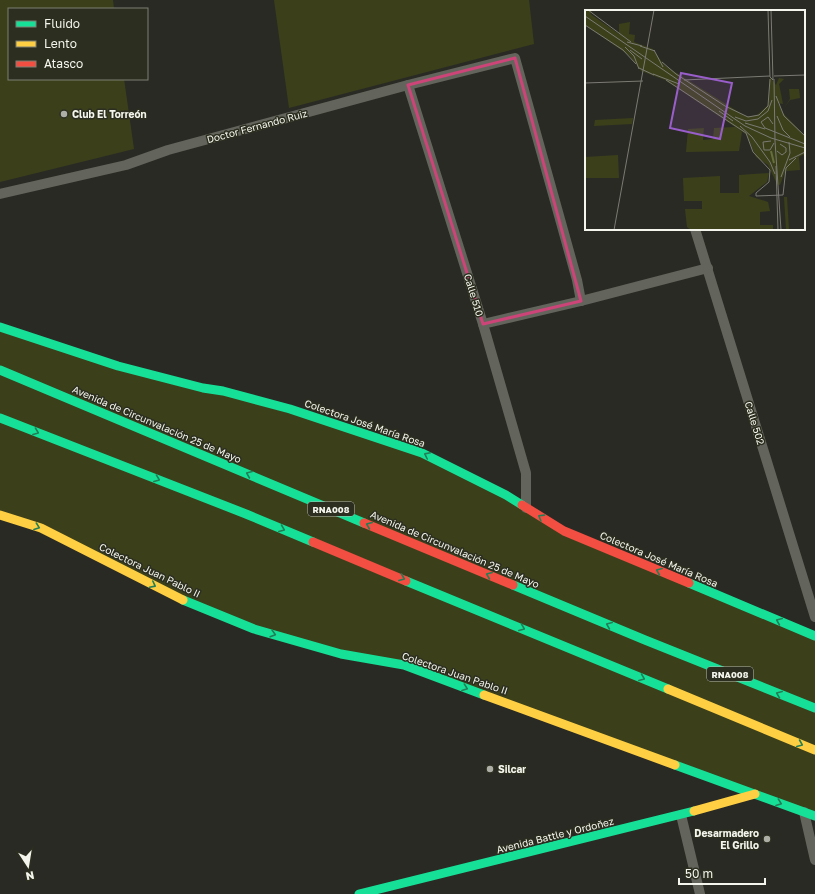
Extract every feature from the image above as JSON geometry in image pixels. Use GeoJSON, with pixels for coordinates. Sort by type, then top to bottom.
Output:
{"type":"FeatureCollection","features":[{"type":"Feature","properties":{"kind":"main road","name":"Colectora José María Rosa"},"geometry":{"type":"LineString","coordinates":[[0,327],[118,366],[203,388],[223,391],[290,409],[422,453],[506,495],[564,531],[815,636]]}},
{"type":"Feature","properties":{"kind":"main road","name":"Avenida de Circunvalación 25 de Mayo"},"geometry":{"type":"LineString","coordinates":[[0,370],[645,640],[815,708]]}},
{"type":"Feature","properties":{"kind":"main road"},"geometry":{"type":"LineString","coordinates":[[0,418],[253,517],[815,750]]}},
{"type":"Feature","properties":{"kind":"main road","name":"Colectora Juan Pablo II"},"geometry":{"type":"LineString","coordinates":[[0,515],[41,528],[173,596],[254,629],[341,654],[404,665],[815,816]]}},
{"type":"Feature","properties":{"kind":"main road","name":"Avenida Battle y Ordoñez"},"geometry":{"type":"LineString","coordinates":[[359,894],[402,889],[755,794]]}},
{"type":"Feature","properties":{"kind":"street","name":"Doctor Fernando Ruiz"},"geometry":{"type":"LineString","coordinates":[[0,194],[126,165],[168,150],[408,85],[515,58],[582,301]]}},
{"type":"Feature","properties":{"kind":"street","name":"Calle 510"},"geometry":{"type":"LineString","coordinates":[[408,85],[483,324],[526,473],[526,508]]}},
{"type":"Feature","properties":{"kind":"street","name":"Calle 502"},"geometry":{"type":"LineString","coordinates":[[695,230],[815,617]]}},
{"type":"Feature","properties":{"kind":"street"},"geometry":{"type":"LineString","coordinates":[[483,324],[582,301],[708,268]]}},
{"type":"Feature","properties":{"kind":"street"},"geometry":{"type":"LineString","coordinates":[[804,812],[815,860]]}},
{"type":"Feature","properties":{"kind":"street"},"geometry":{"type":"LineString","coordinates":[[681,815],[700,894]]}},
{"type":"Feature","properties":{"kind":"highlighted area"},"geometry":{"type":"Polygon","coordinates":[[[515,58],[581,301],[483,324],[408,85],[515,58]]]}},
{"type":"Feature","properties":{"kind":"green space","name":"Club El Torreón"},"geometry":{"type":"Polygon","coordinates":[[[0,0],[113,0],[114,8],[8,8],[8,80],[124,80],[134,149],[0,182],[0,0]]]}},
{"type":"Feature","properties":{"kind":"green space"},"geometry":{"type":"Polygon","coordinates":[[[274,0],[529,0],[534,44],[289,108],[274,0]]]}},
{"type":"Feature","properties":{"kind":"green space"},"geometry":{"type":"Polygon","coordinates":[[[0,327],[422,453],[564,531],[815,636],[815,816],[404,665],[254,629],[0,515],[0,327]]]}},
{"type":"Feature","properties":{"kind":"traffic: fast"},"geometry":{"type":"LineString","coordinates":[[0,327],[118,366],[203,388],[223,391],[290,409],[422,453],[506,495],[522,505]]}},
{"type":"Feature","properties":{"kind":"traffic: fast"},"geometry":{"type":"LineString","coordinates":[[0,370],[364,523]]}},
{"type":"Feature","properties":{"kind":"traffic: fast"},"geometry":{"type":"LineString","coordinates":[[0,418],[246,514],[313,542]]}},
{"type":"Feature","properties":{"kind":"traffic: fast"},"geometry":{"type":"LineString","coordinates":[[406,581],[668,689]]}},
{"type":"Feature","properties":{"kind":"traffic: fast"},"geometry":{"type":"LineString","coordinates":[[689,583],[815,636]]}},
{"type":"Feature","properties":{"kind":"traffic: fast"},"geometry":{"type":"LineString","coordinates":[[513,585],[815,708]]}},
{"type":"Feature","properties":{"kind":"traffic: fast"},"geometry":{"type":"LineString","coordinates":[[183,600],[254,629],[341,654],[404,665],[484,695]]}},
{"type":"Feature","properties":{"kind":"traffic: fast"},"geometry":{"type":"LineString","coordinates":[[675,765],[815,816]]}},
{"type":"Feature","properties":{"kind":"traffic: fast"},"geometry":{"type":"LineString","coordinates":[[359,894],[694,811]]}},
{"type":"Feature","properties":{"kind":"traffic: slow"},"geometry":{"type":"LineString","coordinates":[[0,515],[41,528],[183,600]]}},
{"type":"Feature","properties":{"kind":"traffic: slow"},"geometry":{"type":"LineString","coordinates":[[668,689],[815,750]]}},
{"type":"Feature","properties":{"kind":"traffic: slow"},"geometry":{"type":"LineString","coordinates":[[484,695],[675,765]]}},
{"type":"Feature","properties":{"kind":"traffic: slow"},"geometry":{"type":"LineString","coordinates":[[694,811],[755,794]]}},
{"type":"Feature","properties":{"kind":"traffic: jam"},"geometry":{"type":"LineString","coordinates":[[522,505],[564,531],[689,583]]}},
{"type":"Feature","properties":{"kind":"traffic: jam"},"geometry":{"type":"LineString","coordinates":[[364,523],[513,585]]}},
{"type":"Feature","properties":{"kind":"traffic: jam"},"geometry":{"type":"LineString","coordinates":[[313,542],[406,581]]}},
{"type":"Feature","properties":{"kind":"place","name":"Club El Torreón"},"geometry":{"type":"Point","coordinates":[64,114]}},
{"type":"Feature","properties":{"kind":"place","name":"Silcar"},"geometry":{"type":"Point","coordinates":[490,769]}},
{"type":"Feature","properties":{"kind":"place","name":"Desarmadero El Grillo"},"geometry":{"type":"Point","coordinates":[767,839]}}]}
